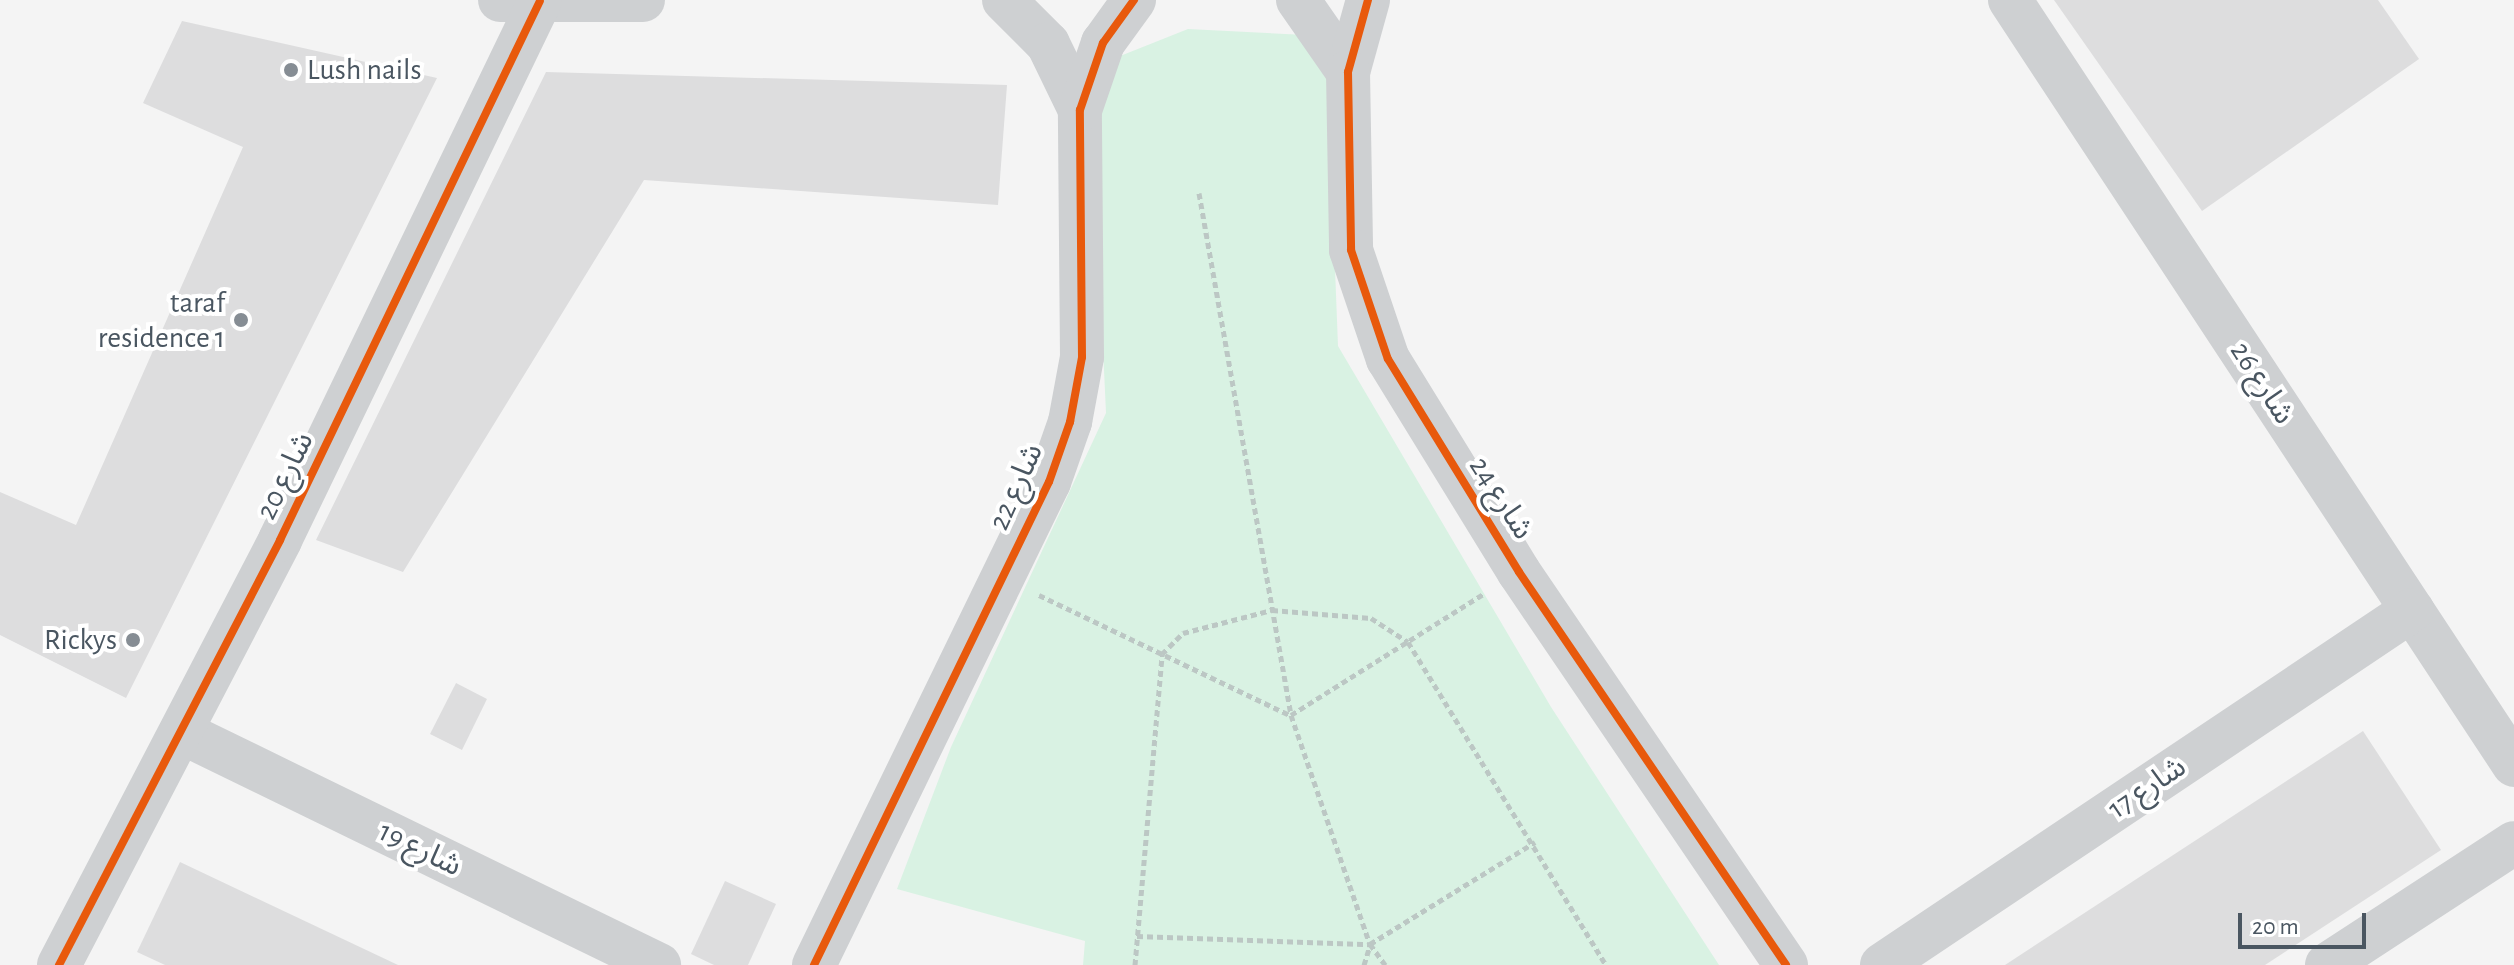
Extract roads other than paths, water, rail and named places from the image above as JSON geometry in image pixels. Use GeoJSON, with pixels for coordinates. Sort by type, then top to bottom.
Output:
{"type":"FeatureCollection","features":[{"type":"Feature","properties":{"kind":"street"},"geometry":{"type":"LineString","coordinates":[[500,0],[643,0]]}},
{"type":"Feature","properties":{"kind":"street","name":"شارع 22"},"geometry":{"type":"LineString","coordinates":[[1004,0],[1048,44],[1080,110]]}},
{"type":"Feature","properties":{"kind":"street","name":"شارع 22"},"geometry":{"type":"LineString","coordinates":[[814,965],[1000,577],[1049,482],[1070,422],[1082,357],[1080,110],[1103,43],[1134,0]]}},
{"type":"Feature","properties":{"kind":"street"},"geometry":{"type":"LineString","coordinates":[[1298,0],[1348,72]]}},
{"type":"Feature","properties":{"kind":"street","name":"شارع 24"},"geometry":{"type":"LineString","coordinates":[[1368,0],[1348,72],[1351,250],[1366,306],[1416,410],[1519,572],[1786,965]]}},
{"type":"Feature","properties":{"kind":"street","name":"شارع 26"},"geometry":{"type":"LineString","coordinates":[[2010,0],[2514,765]]}},
{"type":"Feature","properties":{"kind":"street","name":"شارع 20"},"geometry":{"type":"LineString","coordinates":[[67,962],[358,383],[540,1]]}},
{"type":"Feature","properties":{"kind":"street","name":"شارع 17"},"geometry":{"type":"LineString","coordinates":[[1882,965],[2412,610]]}},
{"type":"Feature","properties":{"kind":"street","name":"شارع 19"},"geometry":{"type":"LineString","coordinates":[[181,732],[659,965]]}},
{"type":"Feature","properties":{"kind":"street"},"geometry":{"type":"LineString","coordinates":[[2327,965],[2514,843]]}},
{"type":"Feature","properties":{"kind":"place","name":"Lush nails"},"geometry":{"type":"Point","coordinates":[291,70]}},
{"type":"Feature","properties":{"kind":"place","name":"taraf residence 1"},"geometry":{"type":"Point","coordinates":[241,320]}},
{"type":"Feature","properties":{"kind":"place","name":"Rickys"},"geometry":{"type":"Point","coordinates":[133,640]}}]}
